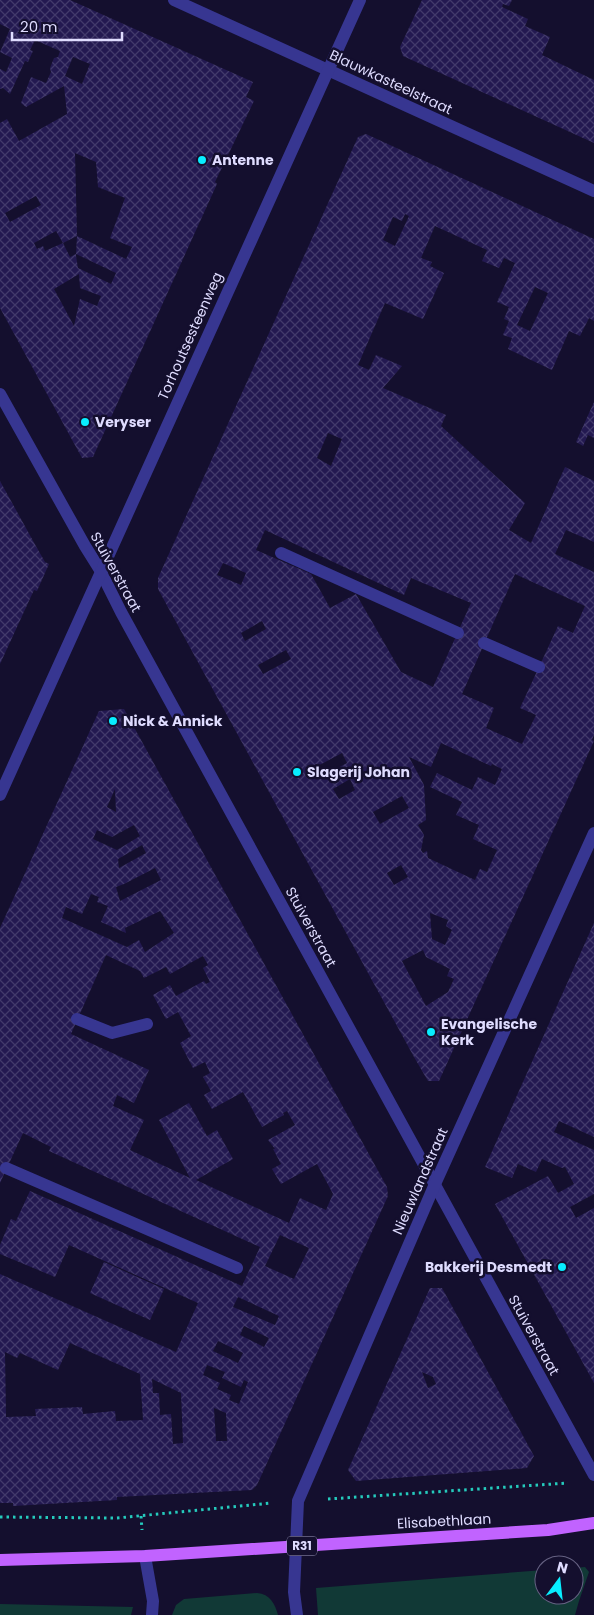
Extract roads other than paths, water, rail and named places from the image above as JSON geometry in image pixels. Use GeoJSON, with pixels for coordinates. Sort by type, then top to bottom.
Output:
{"type":"FeatureCollection","features":[{"type":"Feature","properties":{"kind":"main road","name":"Elisabethlaan"},"geometry":{"type":"LineString","coordinates":[[0,1560],[145,1556],[548,1530],[594,1522]]}},
{"type":"Feature","properties":{"kind":"street","name":"Blauwkasteelstraat"},"geometry":{"type":"LineString","coordinates":[[174,0],[594,191]]}},
{"type":"Feature","properties":{"kind":"street","name":"Torhoutsesteenweg"},"geometry":{"type":"LineString","coordinates":[[0,795],[100,570],[360,0]]}},
{"type":"Feature","properties":{"kind":"street","name":"Stuiverstraat"},"geometry":{"type":"LineString","coordinates":[[0,394],[100,570],[594,1475]]}},
{"type":"Feature","properties":{"kind":"street"},"geometry":{"type":"LineString","coordinates":[[281,553],[458,633]]}},
{"type":"Feature","properties":{"kind":"street"},"geometry":{"type":"LineString","coordinates":[[484,644],[539,667]]}},
{"type":"Feature","properties":{"kind":"street","name":"Nieuwlandstraat"},"geometry":{"type":"LineString","coordinates":[[296,1546],[298,1501],[434,1184],[594,834]]}},
{"type":"Feature","properties":{"kind":"street"},"geometry":{"type":"LineString","coordinates":[[77,1019],[112,1033],[147,1024]]}},
{"type":"Feature","properties":{"kind":"street"},"geometry":{"type":"LineString","coordinates":[[6,1168],[237,1268]]}},
{"type":"Feature","properties":{"kind":"street"},"geometry":{"type":"LineString","coordinates":[[296,1546],[294,1592],[297,1615]]}},
{"type":"Feature","properties":{"kind":"street"},"geometry":{"type":"LineString","coordinates":[[145,1556],[154,1602],[152,1615]]}},
{"type":"Feature","properties":{"kind":"place","name":"Antenne"},"geometry":{"type":"Point","coordinates":[202,160]}},
{"type":"Feature","properties":{"kind":"place","name":"Veryser"},"geometry":{"type":"Point","coordinates":[85,422]}},
{"type":"Feature","properties":{"kind":"place","name":"Nick & Annick"},"geometry":{"type":"Point","coordinates":[113,721]}},
{"type":"Feature","properties":{"kind":"place","name":"Slagerij Johan"},"geometry":{"type":"Point","coordinates":[297,772]}},
{"type":"Feature","properties":{"kind":"place","name":"Evangelische Kerk"},"geometry":{"type":"Point","coordinates":[431,1032]}},
{"type":"Feature","properties":{"kind":"place","name":"Bakkerij Desmedt"},"geometry":{"type":"Point","coordinates":[562,1267]}}]}
